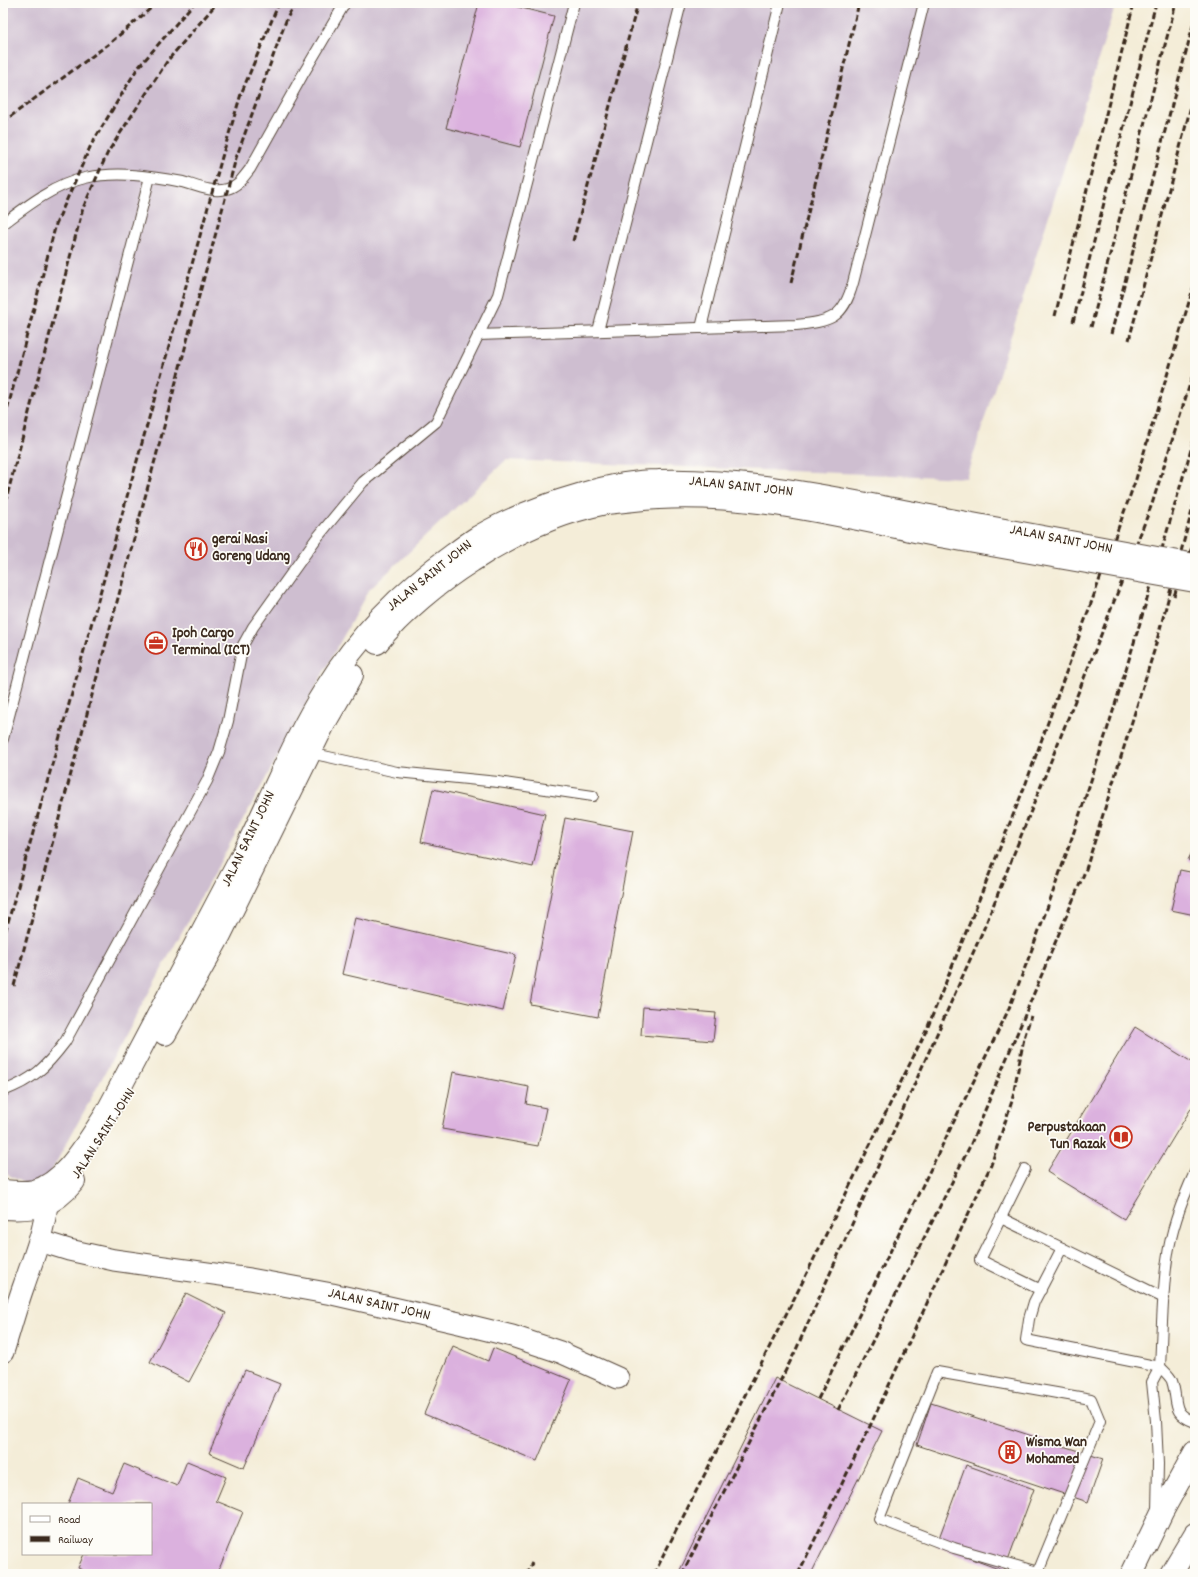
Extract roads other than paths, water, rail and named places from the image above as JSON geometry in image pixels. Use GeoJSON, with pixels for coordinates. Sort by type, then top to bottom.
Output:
{"type":"FeatureCollection","features":[{"type":"Feature","properties":{"kind":"main road","name":"JALAN SAINT JOHN"},"geometry":{"type":"LineString","coordinates":[[3,1208],[33,1207],[48,1195],[105,1116],[246,848],[294,745],[325,690],[348,655],[372,625],[407,590],[478,537],[522,515],[559,501],[602,488],[655,481],[704,482],[746,485],[1195,581]]}},
{"type":"Feature","properties":{"kind":"main road","name":"JALAN SAINT JOHN"},"geometry":{"type":"LineString","coordinates":[[3,1192],[34,1191],[48,1195],[65,1192],[80,1175],[115,1123],[220,935],[310,753],[341,693],[360,663],[383,635],[451,574],[488,550],[529,529],[563,515],[607,503],[656,498],[704,497],[747,501],[942,527],[1195,565]]}},
{"type":"Feature","properties":{"kind":"main road"},"geometry":{"type":"LineString","coordinates":[[1132,1574],[1159,1517],[1195,1452]]}},
{"type":"Feature","properties":{"kind":"main road"},"geometry":{"type":"LineString","coordinates":[[1159,1517],[1195,1474]]}},
{"type":"Feature","properties":{"kind":"main road"},"geometry":{"type":"LineString","coordinates":[[1171,1574],[1195,1534]]}},
{"type":"Feature","properties":{"kind":"street"},"geometry":{"type":"LineString","coordinates":[[3,1352],[40,1241],[48,1195]]}},
{"type":"Feature","properties":{"kind":"street","name":"JALAN SAINT JOHN"},"geometry":{"type":"LineString","coordinates":[[40,1241],[69,1250],[114,1260],[250,1279],[332,1294],[459,1323],[512,1336],[560,1352],[618,1378]]}},
{"type":"Feature","properties":{"kind":"lane"},"geometry":{"type":"LineString","coordinates":[[3,224],[30,204],[56,188],[85,178],[116,174],[150,177],[183,182],[212,190],[228,189],[239,184],[250,170],[302,76],[345,3]]}},
{"type":"Feature","properties":{"kind":"lane"},"geometry":{"type":"LineString","coordinates":[[3,1091],[31,1078],[50,1062],[65,1042],[197,801],[219,752],[228,721],[243,646],[253,627],[316,539],[363,482],[436,422],[498,295],[574,3]]}},
{"type":"Feature","properties":{"kind":"lane"},"geometry":{"type":"LineString","coordinates":[[598,331],[680,3]]}},
{"type":"Feature","properties":{"kind":"lane"},"geometry":{"type":"LineString","coordinates":[[701,328],[780,3]]}},
{"type":"Feature","properties":{"kind":"lane"},"geometry":{"type":"LineString","coordinates":[[478,335],[796,325],[820,322],[839,314],[848,300],[924,3]]}},
{"type":"Feature","properties":{"kind":"lane"},"geometry":{"type":"LineString","coordinates":[[3,739],[150,177]]}},
{"type":"Feature","properties":{"kind":"lane"},"geometry":{"type":"LineString","coordinates":[[310,753],[397,772],[498,782],[593,796]]}},
{"type":"Feature","properties":{"kind":"lane"},"geometry":{"type":"LineString","coordinates":[[1025,1169],[980,1260],[1041,1290]]}},
{"type":"Feature","properties":{"kind":"lane"},"geometry":{"type":"LineString","coordinates":[[1159,1517],[1157,1442],[1152,1382],[1160,1367],[1167,1259],[1174,1225],[1185,1193],[1195,1172]]}},
{"type":"Feature","properties":{"kind":"lane"},"geometry":{"type":"LineString","coordinates":[[1001,1218],[1164,1298]]}},
{"type":"Feature","properties":{"kind":"lane"},"geometry":{"type":"LineString","coordinates":[[1062,1248],[1041,1290],[1029,1319],[1026,1340],[1160,1367],[1172,1380],[1178,1411],[1186,1418],[1195,1422]]}},
{"type":"Feature","properties":{"kind":"lane"},"geometry":{"type":"LineString","coordinates":[[937,1372],[1091,1400],[1100,1421],[1040,1573],[954,1548],[879,1519],[937,1372]]}},
{"type":"Feature","properties":{"kind":"railway"},"geometry":{"type":"LineString","coordinates":[[3,122],[110,43],[157,3]]}},
{"type":"Feature","properties":{"kind":"railway"},"geometry":{"type":"LineString","coordinates":[[3,426],[56,224],[91,145],[137,69],[194,3]]}},
{"type":"Feature","properties":{"kind":"railway"},"geometry":{"type":"LineString","coordinates":[[3,511],[83,208],[108,152],[168,60],[217,3]]}},
{"type":"Feature","properties":{"kind":"railway"},"geometry":{"type":"LineString","coordinates":[[3,940],[222,157],[241,94],[279,3]]}},
{"type":"Feature","properties":{"kind":"railway"},"geometry":{"type":"LineString","coordinates":[[14,986],[236,158],[287,18],[296,3]]}},
{"type":"Feature","properties":{"kind":"railway"},"geometry":{"type":"LineString","coordinates":[[573,241],[638,3]]}},
{"type":"Feature","properties":{"kind":"railway"},"geometry":{"type":"LineString","coordinates":[[791,283],[859,3]]}},
{"type":"Feature","properties":{"kind":"railway"},"geometry":{"type":"LineString","coordinates":[[1055,316],[1134,3]]}},
{"type":"Feature","properties":{"kind":"railway"},"geometry":{"type":"LineString","coordinates":[[1073,322],[1156,3]]}},
{"type":"Feature","properties":{"kind":"railway"},"geometry":{"type":"LineString","coordinates":[[1091,327],[1176,3]]}},
{"type":"Feature","properties":{"kind":"railway"},"geometry":{"type":"LineString","coordinates":[[1111,334],[1195,18]]}},
{"type":"Feature","properties":{"kind":"railway"},"geometry":{"type":"LineString","coordinates":[[1129,340],[1195,91]]}},
{"type":"Feature","properties":{"kind":"railway"},"geometry":{"type":"LineString","coordinates":[[654,1574],[803,1281],[927,1029],[1026,783],[1136,479],[1195,282]]}},
{"type":"Feature","properties":{"kind":"railway"},"geometry":{"type":"LineString","coordinates":[[682,1574],[795,1352],[985,926],[1152,504],[1195,368]]}},
{"type":"Feature","properties":{"kind":"railway"},"geometry":{"type":"LineString","coordinates":[[818,1399],[1007,1013],[1035,942],[1085,799],[1108,727],[1195,436]]}},
{"type":"Feature","properties":{"kind":"railway"},"geometry":{"type":"LineString","coordinates":[[838,1410],[970,1146],[1086,869],[1154,651],[1195,500]]}},
{"type":"Feature","properties":{"kind":"railway"},"geometry":{"type":"LineString","coordinates":[[1174,596],[1195,539]]}},
{"type":"Feature","properties":{"kind":"railway"},"geometry":{"type":"LineString","coordinates":[[798,1574],[871,1424],[991,1165],[1012,1101],[1024,1038],[1031,1016]]}},
{"type":"Feature","properties":{"kind":"railway"},"geometry":{"type":"LineString","coordinates":[[526,1574],[532,1563]]}},
{"type":"Feature","properties":{"kind":"place","name":"gerai Nasi Goreng Udang"},"geometry":{"type":"Point","coordinates":[196,549]}},
{"type":"Feature","properties":{"kind":"place","name":"Ipoh Cargo Terminal (ICT)"},"geometry":{"type":"Point","coordinates":[156,643]}},
{"type":"Feature","properties":{"kind":"place","name":"Perpustakaan Tun Razak"},"geometry":{"type":"Point","coordinates":[1121,1137]}},
{"type":"Feature","properties":{"kind":"place","name":"Wisma Wan Mohamed"},"geometry":{"type":"Point","coordinates":[1010,1452]}}]}
